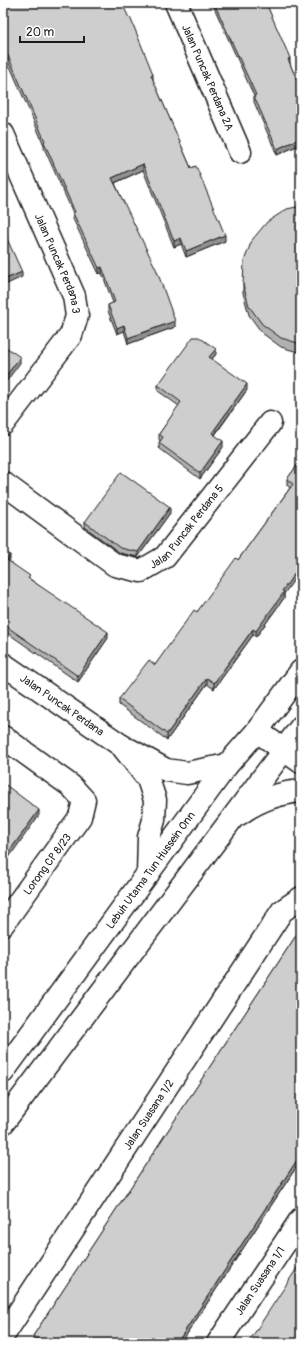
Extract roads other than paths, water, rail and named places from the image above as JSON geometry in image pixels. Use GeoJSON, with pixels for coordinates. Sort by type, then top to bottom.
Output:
{"type":"FeatureCollection","features":[{"type":"Feature","properties":{"kind":"street","name":"Jalan Puncak Perdana 2A"},"geometry":{"type":"LineString","coordinates":[[176,3],[240,152]]}},
{"type":"Feature","properties":{"kind":"street","name":"Jalan Puncak Perdana 3"},"geometry":{"type":"LineString","coordinates":[[3,134],[74,296],[77,316],[71,335],[3,424]]}},
{"type":"Feature","properties":{"kind":"street","name":"Jalan Puncak Perdana 5"},"geometry":{"type":"LineString","coordinates":[[3,484],[115,565],[141,571],[165,557],[270,423]]}},
{"type":"Feature","properties":{"kind":"street","name":"Jalan Puncak Perdana"},"geometry":{"type":"LineString","coordinates":[[3,664],[122,746]]}},
{"type":"Feature","properties":{"kind":"street","name":"Lebuh Utama Tun Hussein Onn"},"geometry":{"type":"LineString","coordinates":[[3,1072],[227,765],[257,731],[301,671]]}},
{"type":"Feature","properties":{"kind":"street"},"geometry":{"type":"LineString","coordinates":[[3,1123],[231,819],[292,756],[301,727]]}},
{"type":"Feature","properties":{"kind":"street"},"geometry":{"type":"LineString","coordinates":[[257,731],[292,756]]}},
{"type":"Feature","properties":{"kind":"street","name":"Lorong CP 8/23"},"geometry":{"type":"LineString","coordinates":[[3,737],[71,786],[84,800],[80,817],[3,924]]}},
{"type":"Feature","properties":{"kind":"street"},"geometry":{"type":"LineString","coordinates":[[122,746],[166,770],[187,773],[227,765]]}},
{"type":"Feature","properties":{"kind":"street"},"geometry":{"type":"LineString","coordinates":[[122,746],[148,779],[155,800],[154,820],[149,837],[148,874]]}},
{"type":"Feature","properties":{"kind":"street"},"geometry":{"type":"LineString","coordinates":[[231,819],[263,800],[301,791]]}},
{"type":"Feature","properties":{"kind":"street","name":"Jalan Suasana 1/2"},"geometry":{"type":"LineString","coordinates":[[3,1336],[282,911],[301,898]]}},
{"type":"Feature","properties":{"kind":"street","name":"Jalan Suasana 1/1"},"geometry":{"type":"LineString","coordinates":[[218,1343],[301,1219]]}}]}
